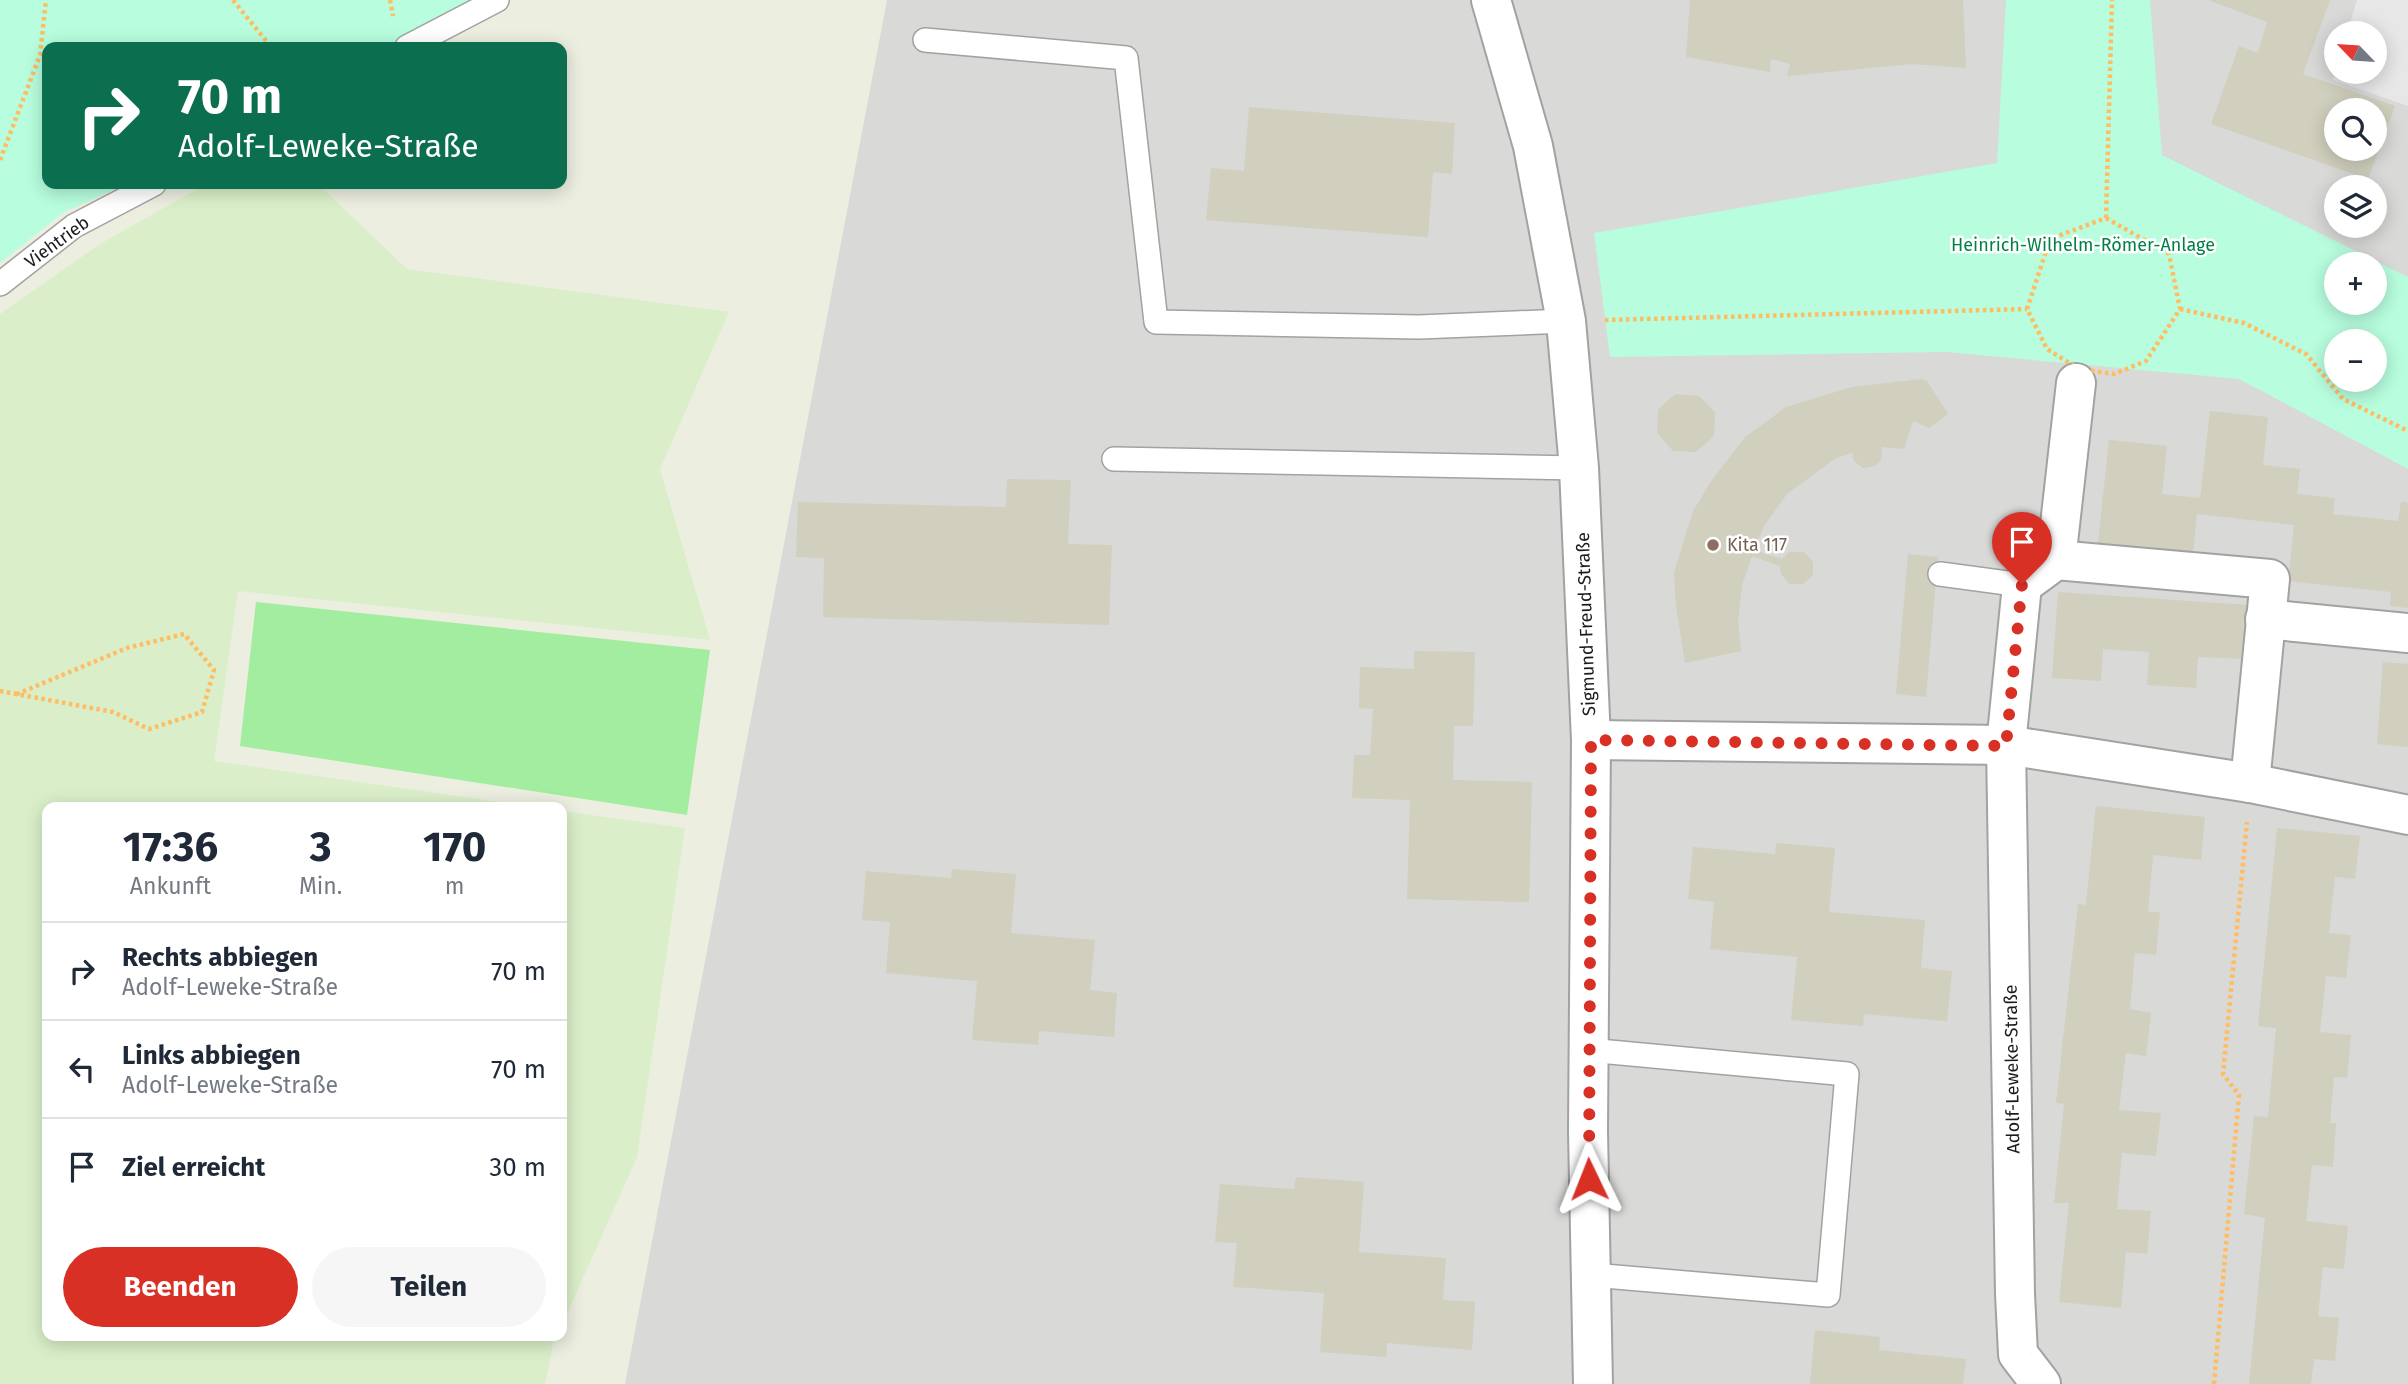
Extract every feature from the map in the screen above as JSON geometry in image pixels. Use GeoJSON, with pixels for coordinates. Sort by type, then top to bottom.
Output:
{"type":"FeatureCollection","features":[{"type":"Feature","properties":{"kind":"street","name":"Sigmund-Freud-Straße"},"geometry":{"type":"LineString","coordinates":[[1491,0],[1533,146],[1566,321],[1579,468],[1591,740],[1588,1131],[1593,1384]]}},
{"type":"Feature","properties":{"kind":"street"},"geometry":{"type":"LineString","coordinates":[[2056,560],[2076,383]]}},
{"type":"Feature","properties":{"kind":"street"},"geometry":{"type":"LineString","coordinates":[[2022,584],[2056,560],[2270,579],[2250,783]]}},
{"type":"Feature","properties":{"kind":"street","name":"Adolf-Leweke-Straße"},"geometry":{"type":"LineString","coordinates":[[2022,584],[2006,746],[2018,1354],[2041,1384]]}},
{"type":"Feature","properties":{"kind":"street"},"geometry":{"type":"LineString","coordinates":[[2265,619],[2408,633]]}},
{"type":"Feature","properties":{"kind":"street"},"geometry":{"type":"LineString","coordinates":[[1591,740],[2006,746],[2250,783],[2408,815]]}},
{"type":"Feature","properties":{"kind":"lane"},"geometry":{"type":"LineString","coordinates":[[417,42],[497,0]]}},
{"type":"Feature","properties":{"kind":"lane"},"geometry":{"type":"LineString","coordinates":[[925,40],[1126,58],[1156,322],[1419,327],[1566,321]]}},
{"type":"Feature","properties":{"kind":"lane","name":"Viehtrieb"},"geometry":{"type":"LineString","coordinates":[[0,284],[74,226],[144,189]]}},
{"type":"Feature","properties":{"kind":"lane"},"geometry":{"type":"LineString","coordinates":[[1114,459],[1579,468]]}},
{"type":"Feature","properties":{"kind":"lane"},"geometry":{"type":"LineString","coordinates":[[1940,574],[2022,584]]}},
{"type":"Feature","properties":{"kind":"lane"},"geometry":{"type":"LineString","coordinates":[[1588,1049],[1847,1074],[1828,1295],[1592,1275]]}},
{"type":"Feature","properties":{"kind":"path"},"geometry":{"type":"LineString","coordinates":[[0,160],[40,55],[46,0]]}},
{"type":"Feature","properties":{"kind":"path"},"geometry":{"type":"LineString","coordinates":[[233,0],[267,42]]}},
{"type":"Feature","properties":{"kind":"path"},"geometry":{"type":"LineString","coordinates":[[2106,218],[2112,0]]}},
{"type":"Feature","properties":{"kind":"path"},"geometry":{"type":"LineString","coordinates":[[2106,218],[2169,254],[2180,309],[2146,360],[2114,374],[2079,369],[2047,348],[2027,309],[2050,239],[2106,218]]}},
{"type":"Feature","properties":{"kind":"path"},"geometry":{"type":"LineString","coordinates":[[1566,321],[2027,309]]}},
{"type":"Feature","properties":{"kind":"path"},"geometry":{"type":"LineString","coordinates":[[2180,309],[2244,323],[2306,354],[2343,399],[2408,432]]}},
{"type":"Feature","properties":{"kind":"path"},"geometry":{"type":"LineString","coordinates":[[0,691],[113,712],[149,729],[202,712],[214,670],[184,634],[127,648],[17,694]]}},
{"type":"Feature","properties":{"kind":"path"},"geometry":{"type":"LineString","coordinates":[[2214,1384],[2239,1095],[2223,1074],[2250,783]]}},
{"type":"Feature","properties":{"kind":"shaded area"},"geometry":{"type":"Polygon","coordinates":[[[887,0],[2408,0],[2408,1384],[625,1384],[887,0]]]}},
{"type":"Feature","properties":{"kind":"shaded area"},"geometry":{"type":"Polygon","coordinates":[[[2357,0],[2408,0],[2408,106],[2345,84],[2387,84],[2387,21],[2351,21],[2357,0]]]}},
{"type":"Feature","properties":{"kind":"green space"},"geometry":{"type":"Polygon","coordinates":[[[0,0],[496,0],[416,42],[42,42],[42,189],[116,189],[64,212],[0,263],[0,0]]]}},
{"type":"Feature","properties":{"kind":"green space","name":"Heinrich-Wilhelm-Römer-Anlage"},"geometry":{"type":"Polygon","coordinates":[[[2006,0],[2150,0],[2162,155],[2324,235],[2324,238],[2358,252],[2324,252],[2324,315],[2387,315],[2387,267],[2408,277],[2408,469],[2239,379],[1946,352],[1610,357],[1594,233],[1997,163],[2006,0]]]}},
{"type":"Feature","properties":{"kind":"green space"},"geometry":{"type":"Polygon","coordinates":[[[197,189],[323,189],[407,269],[729,312],[660,469],[710,640],[238,591],[214,761],[498,802],[42,802],[42,1341],[554,1341],[545,1384],[0,1384],[0,314],[100,244],[197,189]]]}},
{"type":"Feature","properties":{"kind":"green space"},"geometry":{"type":"Polygon","coordinates":[[[256,602],[710,650],[687,815],[240,746],[256,602]]]}},
{"type":"Feature","properties":{"kind":"green space"},"geometry":{"type":"Polygon","coordinates":[[[567,812],[685,828],[637,1157],[567,1314],[567,812]]]}},
{"type":"Feature","properties":{"kind":"building"},"geometry":{"type":"Polygon","coordinates":[[[1690,0],[1963,0],[1966,68],[1912,64],[1787,76],[1790,64],[1771,59],[1770,72],[1686,57],[1690,0]]]}},
{"type":"Feature","properties":{"kind":"building"},"geometry":{"type":"Polygon","coordinates":[[[2208,0],[2330,0],[2303,74],[2324,81],[2324,84],[2332,84],[2372,98],[2324,98],[2324,161],[2375,161],[2369,175],[2357,175],[2211,124],[2239,46],[2258,53],[2267,22],[2208,0]]]}},
{"type":"Feature","properties":{"kind":"building"},"geometry":{"type":"Polygon","coordinates":[[[2387,103],[2395,106],[2387,128],[2387,103]]]}},
{"type":"Feature","properties":{"kind":"building"},"geometry":{"type":"Polygon","coordinates":[[[1249,107],[1455,123],[1452,174],[1433,172],[1428,237],[1206,220],[1211,168],[1244,171],[1249,107]]]}},
{"type":"Feature","properties":{"kind":"building"},"geometry":{"type":"Polygon","coordinates":[[[1922,379],[1927,381],[1948,414],[1929,428],[1913,421],[1904,449],[1882,447],[1881,460],[1875,466],[1863,468],[1854,461],[1852,453],[1836,458],[1787,494],[1764,526],[1754,550],[1782,559],[1789,552],[1804,552],[1813,562],[1813,575],[1803,584],[1789,584],[1781,574],[1780,566],[1752,556],[1742,585],[1738,621],[1741,651],[1685,663],[1674,573],[1693,511],[1712,480],[1745,437],[1786,407],[1852,387],[1922,379]]]}},
{"type":"Feature","properties":{"kind":"building"},"geometry":{"type":"Polygon","coordinates":[[[1675,394],[1699,396],[1715,412],[1714,436],[1696,452],[1673,451],[1657,433],[1658,410],[1675,394]]]}},
{"type":"Feature","properties":{"kind":"building"},"geometry":{"type":"Polygon","coordinates":[[[2210,411],[2268,417],[2263,465],[2300,469],[2297,494],[2335,498],[2333,514],[2398,521],[2401,502],[2408,503],[2408,608],[2390,606],[2391,592],[2288,581],[2294,525],[2197,514],[2193,553],[2098,543],[2109,440],[2167,446],[2162,494],[2200,498],[2210,411]]]}},
{"type":"Feature","properties":{"kind":"building"},"geometry":{"type":"Polygon","coordinates":[[[1007,479],[1071,480],[1068,544],[1112,545],[1109,625],[823,617],[824,558],[796,557],[798,502],[1006,507],[1007,479]]]}},
{"type":"Feature","properties":{"kind":"building"},"geometry":{"type":"Polygon","coordinates":[[[1908,554],[1938,557],[1926,697],[1896,694],[1908,554]]]}},
{"type":"Feature","properties":{"kind":"building"},"geometry":{"type":"Polygon","coordinates":[[[2058,592],[2248,605],[2244,659],[2198,657],[2196,688],[2147,685],[2149,652],[2103,649],[2101,681],[2052,678],[2058,592]]]}},
{"type":"Feature","properties":{"kind":"building"},"geometry":{"type":"Polygon","coordinates":[[[1414,651],[1475,652],[1473,726],[1454,726],[1453,780],[1532,782],[1529,902],[1407,899],[1410,800],[1352,798],[1354,755],[1370,755],[1373,709],[1359,708],[1360,667],[1414,669],[1414,651]]]}},
{"type":"Feature","properties":{"kind":"building"},"geometry":{"type":"Polygon","coordinates":[[[2383,662],[2408,664],[2408,747],[2377,744],[2383,662]]]}},
{"type":"Feature","properties":{"kind":"building"},"geometry":{"type":"Polygon","coordinates":[[[2096,806],[2205,817],[2201,860],[2153,855],[2148,912],[2160,912],[2156,955],[2135,953],[2130,1009],[2151,1013],[2146,1056],[2126,1053],[2119,1110],[2161,1113],[2156,1156],[2122,1153],[2117,1209],[2151,1211],[2147,1254],[2126,1252],[2121,1308],[2059,1302],[2069,1203],[2054,1203],[2064,1104],[2056,1103],[2078,904],[2086,905],[2096,806]]]}},
{"type":"Feature","properties":{"kind":"building"},"geometry":{"type":"Polygon","coordinates":[[[2277,828],[2360,836],[2355,879],[2335,877],[2329,933],[2351,935],[2346,978],[2326,976],[2320,1032],[2351,1035],[2347,1078],[2334,1077],[2330,1123],[2336,1123],[2333,1167],[2312,1165],[2306,1221],[2348,1226],[2344,1269],[2323,1267],[2318,1316],[2339,1318],[2335,1361],[2314,1359],[2311,1384],[2249,1384],[2265,1218],[2244,1214],[2254,1116],[2268,1117],[2276,1028],[2258,1026],[2277,828]]]}},
{"type":"Feature","properties":{"kind":"building"},"geometry":{"type":"Polygon","coordinates":[[[1776,843],[1835,848],[1829,912],[1925,920],[1921,968],[1952,971],[1947,1021],[1864,1014],[1863,1026],[1791,1020],[1797,957],[1710,949],[1714,902],[1688,899],[1693,847],[1775,854],[1776,843]]]}},
{"type":"Feature","properties":{"kind":"building"},"geometry":{"type":"Polygon","coordinates":[[[952,869],[1016,874],[1011,933],[1095,940],[1090,990],[1117,993],[1114,1037],[1039,1031],[1038,1045],[972,1040],[977,981],[886,973],[890,922],[862,920],[866,871],[951,878],[952,869]]]}},
{"type":"Feature","properties":{"kind":"building"},"geometry":{"type":"Polygon","coordinates":[[[1296,1177],[1364,1182],[1359,1252],[1446,1258],[1443,1300],[1475,1302],[1472,1350],[1387,1343],[1386,1357],[1320,1352],[1324,1293],[1233,1287],[1237,1243],[1215,1242],[1220,1184],[1294,1189],[1296,1177]]]}},
{"type":"Feature","properties":{"kind":"building"},"geometry":{"type":"Polygon","coordinates":[[[1815,1330],[1880,1337],[1879,1350],[1966,1359],[1963,1384],[1810,1384],[1815,1330]]]}},
{"type":"Feature","properties":{"kind":"place","name":"Kita 117"},"geometry":{"type":"Point","coordinates":[1713,545]}},
{"type":"Feature","properties":{"kind":"route"},"geometry":{"type":"LineString","coordinates":[[1589,1179],[1591,740],[2006,746],[2022,584]]}}]}
